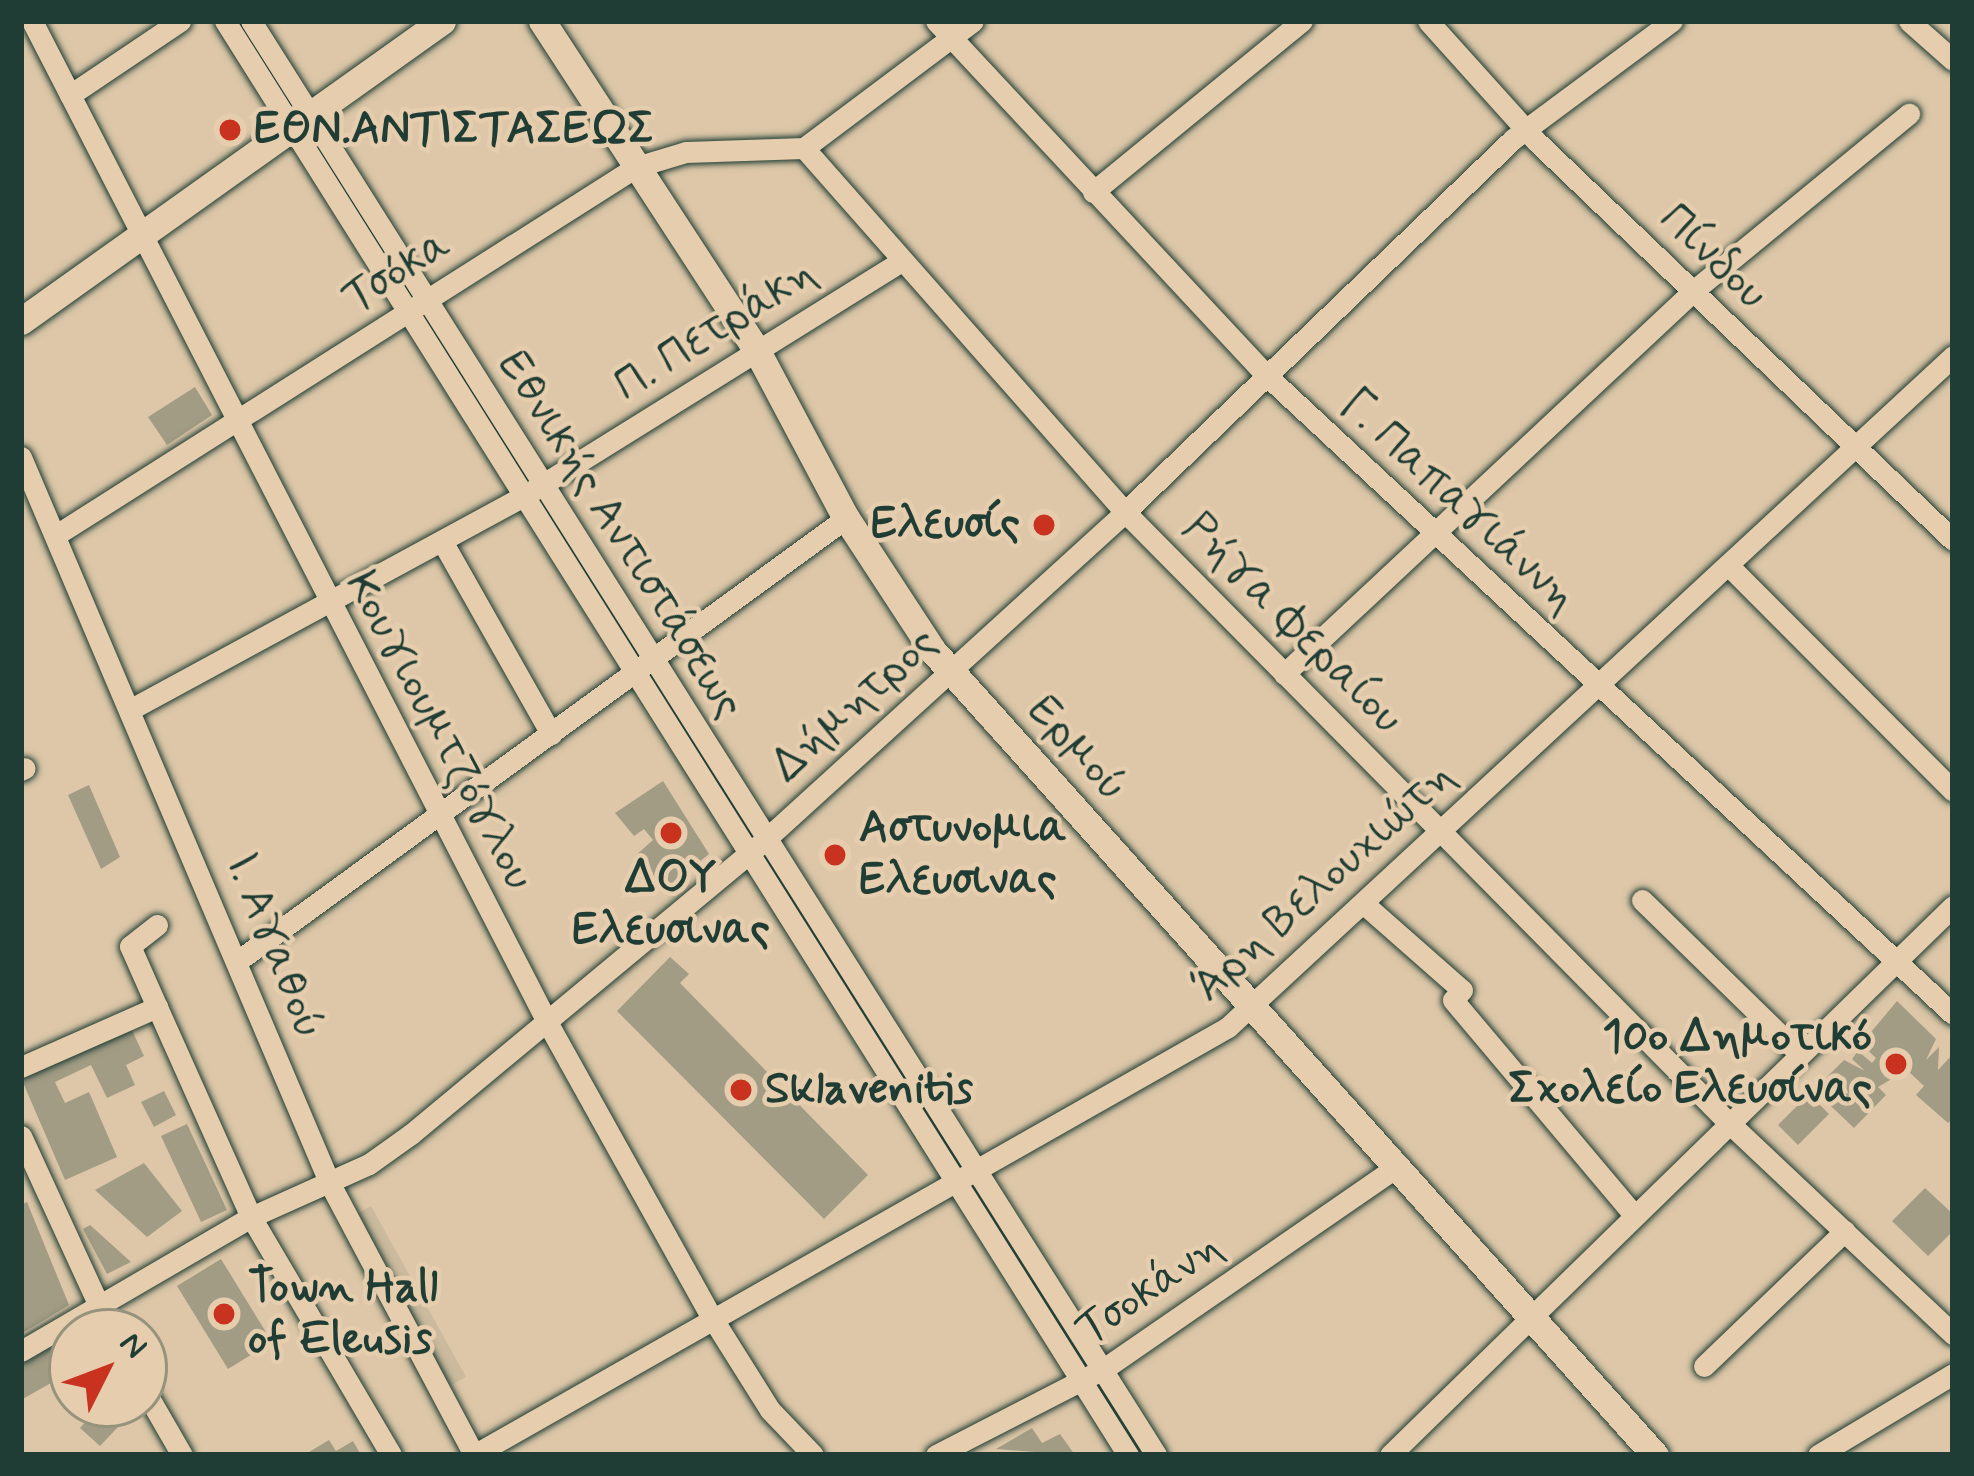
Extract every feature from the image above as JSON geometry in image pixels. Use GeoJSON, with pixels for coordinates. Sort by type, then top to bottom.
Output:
{"type":"FeatureCollection","features":[{"type":"Feature","properties":{"kind":"main road"},"geometry":{"type":"LineString","coordinates":[[21,321],[442,21]]}},
{"type":"Feature","properties":{"kind":"main road","name":"Ερμού"},"geometry":{"type":"LineString","coordinates":[[542,21],[756,350],[846,518],[950,670],[1655,1455]]}},
{"type":"Feature","properties":{"kind":"street","name":"Κουγιουμτζόγλου"},"geometry":{"type":"LineString","coordinates":[[32,21],[546,1020],[711,1316],[770,1410],[812,1455]]}},
{"type":"Feature","properties":{"kind":"street"},"geometry":{"type":"LineString","coordinates":[[70,94],[180,21]]}},
{"type":"Feature","properties":{"kind":"street","name":"Εθνικής Αντιστάσεως"},"geometry":{"type":"LineString","coordinates":[[225,21],[300,122],[533,490],[642,665],[746,856],[1128,1455]]}},
{"type":"Feature","properties":{"kind":"street","name":"Εθνικής Αντιστάσεως"},"geometry":{"type":"LineString","coordinates":[[251,21],[300,122]]}},
{"type":"Feature","properties":{"kind":"street"},"geometry":{"type":"LineString","coordinates":[[804,148],[944,29],[973,21]]}},
{"type":"Feature","properties":{"kind":"street"},"geometry":{"type":"LineString","coordinates":[[1093,193],[1302,21]]}},
{"type":"Feature","properties":{"kind":"street","name":"Πίνδου"},"geometry":{"type":"LineString","coordinates":[[1428,21],[1525,129],[1953,540]]}},
{"type":"Feature","properties":{"kind":"street","name":"Δήμητρος"},"geometry":{"type":"LineString","coordinates":[[97,1308],[251,1217],[330,1184],[410,1134],[766,839],[1125,512],[1525,129],[1672,21]]}},
{"type":"Feature","properties":{"kind":"street"},"geometry":{"type":"LineString","coordinates":[[1909,21],[1953,60]]}},
{"type":"Feature","properties":{"kind":"street","name":"Γ. Παπαγιάννη"},"geometry":{"type":"LineString","coordinates":[[944,29],[1266,375],[1953,1014]]}},
{"type":"Feature","properties":{"kind":"street"},"geometry":{"type":"LineString","coordinates":[[1284,674],[1431,530],[1692,292],[1909,114]]}},
{"type":"Feature","properties":{"kind":"street","name":"Τσόκα"},"geometry":{"type":"LineString","coordinates":[[56,535],[636,167],[686,152],[804,148]]}},
{"type":"Feature","properties":{"kind":"street","name":"Ρήγα Φεραίου"},"geometry":{"type":"LineString","coordinates":[[804,148],[1125,512],[1727,1121],[1953,1334]]}},
{"type":"Feature","properties":{"kind":"street","name":"Π. Πετράκη"},"geometry":{"type":"LineString","coordinates":[[133,708],[533,490],[900,262]]}},
{"type":"Feature","properties":{"kind":"street","name":"Άρη Βελουχιώτη"},"geometry":{"type":"LineString","coordinates":[[474,1455],[1252,1006],[1953,356]]}},
{"type":"Feature","properties":{"kind":"street","name":"Ι. Αγαθού"},"geometry":{"type":"LineString","coordinates":[[21,457],[133,708],[330,1184],[474,1455]]}},
{"type":"Feature","properties":{"kind":"street"},"geometry":{"type":"LineString","coordinates":[[239,960],[846,518]]}},
{"type":"Feature","properties":{"kind":"street"},"geometry":{"type":"LineString","coordinates":[[442,541],[550,734]]}},
{"type":"Feature","properties":{"kind":"street"},"geometry":{"type":"LineString","coordinates":[[1730,567],[1953,791]]}},
{"type":"Feature","properties":{"kind":"street","name":"Εθνικής Αντιστάσεως"},"geometry":{"type":"LineString","coordinates":[[642,665],[766,839],[979,1165],[1156,1455]]}},
{"type":"Feature","properties":{"kind":"street"},"geometry":{"type":"LineString","coordinates":[[1642,900],[1797,1051]]}},
{"type":"Feature","properties":{"kind":"street"},"geometry":{"type":"LineString","coordinates":[[1364,904],[1462,990],[1453,1000],[1633,1214]]}},
{"type":"Feature","properties":{"kind":"street"},"geometry":{"type":"LineString","coordinates":[[1390,1455],[1797,1051],[1953,907]]}},
{"type":"Feature","properties":{"kind":"street"},"geometry":{"type":"LineString","coordinates":[[157,925],[130,946],[251,1217],[391,1455]]}},
{"type":"Feature","properties":{"kind":"street"},"geometry":{"type":"LineString","coordinates":[[21,1067],[157,1007]]}},
{"type":"Feature","properties":{"kind":"street"},"geometry":{"type":"LineString","coordinates":[[21,1136],[97,1308]]}},
{"type":"Feature","properties":{"kind":"street","name":"Τσοκάνη"},"geometry":{"type":"LineString","coordinates":[[936,1455],[1106,1368],[1396,1167]]}},
{"type":"Feature","properties":{"kind":"street"},"geometry":{"type":"LineString","coordinates":[[1704,1366],[1845,1231]]}},
{"type":"Feature","properties":{"kind":"street","name":"Δήμητρος"},"geometry":{"type":"LineString","coordinates":[[21,1351],[48,1336]]}},
{"type":"Feature","properties":{"kind":"street"},"geometry":{"type":"LineString","coordinates":[[1819,1455],[1953,1374]]}},
{"type":"Feature","properties":{"kind":"street"},"geometry":{"type":"LineString","coordinates":[[166,1428],[182,1455]]}},
{"type":"Feature","properties":{"kind":"shaded area"},"geometry":{"type":"Polygon","coordinates":[[[371,1206],[466,1377],[435,1394],[340,1223],[371,1206]]]}},
{"type":"Feature","properties":{"kind":"building"},"geometry":{"type":"Polygon","coordinates":[[[195,387],[212,415],[167,445],[148,417],[195,387]]]}},
{"type":"Feature","properties":{"kind":"building","name":"ΔΟΥ Ελευσινας"},"geometry":{"type":"Polygon","coordinates":[[[663,781],[709,854],[665,890],[635,856],[653,840],[644,829],[634,836],[615,813],[663,781]]]}},
{"type":"Feature","properties":{"kind":"building"},"geometry":{"type":"Polygon","coordinates":[[[89,785],[120,857],[101,869],[68,795],[89,785]]]}},
{"type":"Feature","properties":{"kind":"building"},"geometry":{"type":"Polygon","coordinates":[[[670,957],[689,974],[680,983],[868,1175],[824,1219],[617,1011],[670,957]]]}},
{"type":"Feature","properties":{"kind":"building","name":"10ο Δημοτικό Σχολείο Ελευσίνας"},"geometry":{"type":"Polygon","coordinates":[[[1897,1001],[1936,1039],[1926,1060],[1939,1047],[1938,1070],[1953,1054],[1953,1118],[1948,1123],[1916,1095],[1924,1086],[1907,1070],[1878,1087],[1886,1095],[1854,1128],[1814,1090],[1844,1060],[1865,1071],[1852,1059],[1858,1051],[1872,1063],[1876,1058],[1861,1044],[1897,1001]]]}},
{"type":"Feature","properties":{"kind":"building"},"geometry":{"type":"Polygon","coordinates":[[[130,1026],[144,1056],[126,1065],[135,1085],[107,1098],[91,1065],[55,1082],[65,1103],[89,1092],[117,1157],[65,1180],[21,1078],[130,1026]]]}},
{"type":"Feature","properties":{"kind":"building"},"geometry":{"type":"Polygon","coordinates":[[[164,1091],[176,1115],[154,1127],[141,1102],[164,1091]]]}},
{"type":"Feature","properties":{"kind":"building","name":"10ο Δημοτικό Σχολείο Ελευσίνας"},"geometry":{"type":"Polygon","coordinates":[[[1809,1094],[1829,1114],[1798,1145],[1778,1125],[1809,1094]]]}},
{"type":"Feature","properties":{"kind":"building"},"geometry":{"type":"Polygon","coordinates":[[[187,1124],[227,1210],[201,1222],[161,1136],[187,1124]]]}},
{"type":"Feature","properties":{"kind":"building"},"geometry":{"type":"Polygon","coordinates":[[[144,1163],[182,1211],[147,1237],[95,1190],[144,1163]]]}},
{"type":"Feature","properties":{"kind":"building","name":"10ο Δημοτικό Σχολείο Ελευσίνας"},"geometry":{"type":"Polygon","coordinates":[[[1925,1188],[1953,1214],[1953,1231],[1928,1256],[1892,1221],[1925,1188]]]}},
{"type":"Feature","properties":{"kind":"building"},"geometry":{"type":"Polygon","coordinates":[[[27,1202],[69,1305],[48,1308],[48,1318],[21,1334],[21,1205],[27,1202]]]}},
{"type":"Feature","properties":{"kind":"building"},"geometry":{"type":"Polygon","coordinates":[[[90,1225],[131,1262],[107,1274],[83,1229],[90,1225]]]}},
{"type":"Feature","properties":{"kind":"building","name":"Town Hall of Eleusis"},"geometry":{"type":"Polygon","coordinates":[[[221,1259],[272,1342],[228,1369],[177,1286],[221,1259]]]}},
{"type":"Feature","properties":{"kind":"building"},"geometry":{"type":"Polygon","coordinates":[[[48,1348],[48,1385],[21,1400],[21,1363],[48,1348]]]}},
{"type":"Feature","properties":{"kind":"building"},"geometry":{"type":"Polygon","coordinates":[[[80,1428],[117,1428],[100,1446],[80,1428]]]}},
{"type":"Feature","properties":{"kind":"building"},"geometry":{"type":"Polygon","coordinates":[[[1032,1428],[1042,1443],[1060,1434],[1075,1455],[996,1449],[1032,1428]]]}},
{"type":"Feature","properties":{"kind":"building"},"geometry":{"type":"Polygon","coordinates":[[[329,1440],[336,1451],[353,1441],[361,1455],[304,1455],[329,1440]]]}},
{"type":"Feature","properties":{"kind":"place","name":"ΕΘΝ.ΑΝΤΙΣΤΑΣΕΩΣ"},"geometry":{"type":"Point","coordinates":[230,130]}},
{"type":"Feature","properties":{"kind":"place","name":"Ελευσίς"},"geometry":{"type":"Point","coordinates":[1044,525]}},
{"type":"Feature","properties":{"kind":"place","name":"ΔΟΥ Ελευσινας"},"geometry":{"type":"Point","coordinates":[671,833]}},
{"type":"Feature","properties":{"kind":"place","name":"Αστυνομια Ελευσινας"},"geometry":{"type":"Point","coordinates":[835,855]}},
{"type":"Feature","properties":{"kind":"place","name":"10ο Δημοτικό Σχολείο Ελευσίνας"},"geometry":{"type":"Point","coordinates":[1896,1064]}},
{"type":"Feature","properties":{"kind":"place","name":"Sklavenitis"},"geometry":{"type":"Point","coordinates":[741,1090]}},
{"type":"Feature","properties":{"kind":"place","name":"Town Hall of Eleusis"},"geometry":{"type":"Point","coordinates":[224,1314]}}]}
